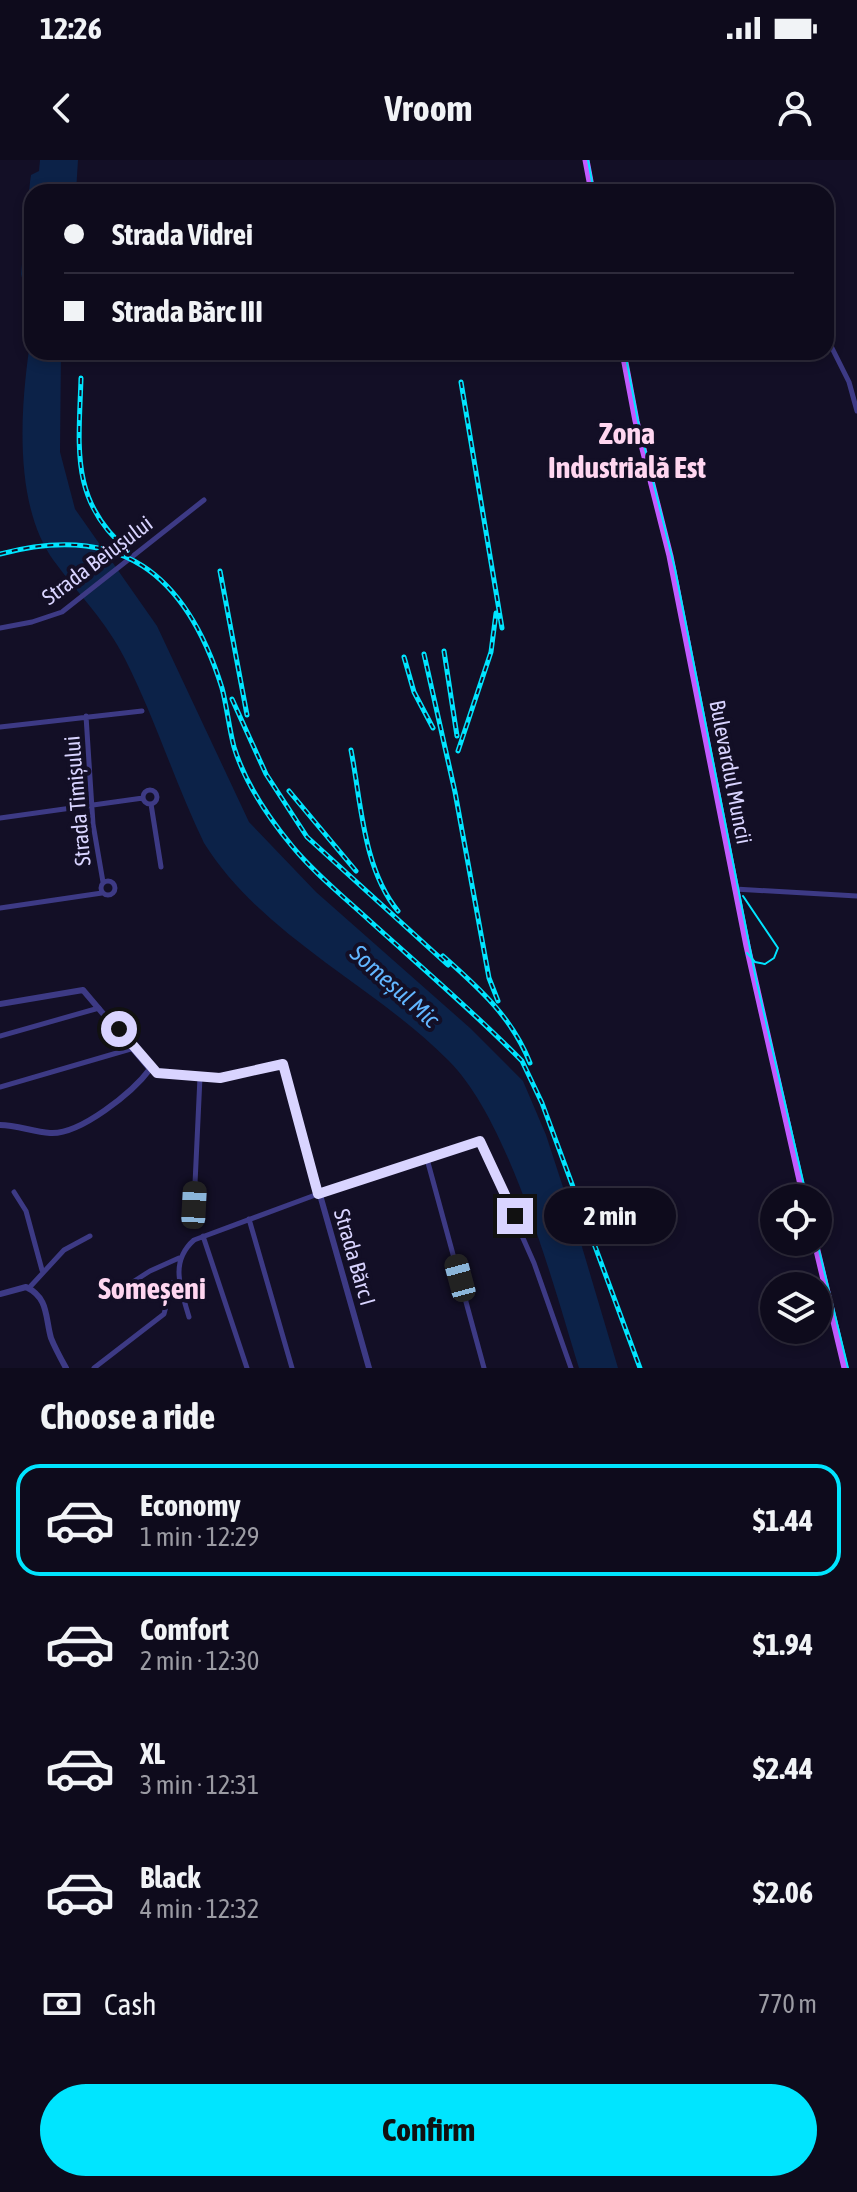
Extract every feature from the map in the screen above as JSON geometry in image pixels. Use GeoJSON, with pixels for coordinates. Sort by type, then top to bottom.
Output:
{"type":"FeatureCollection","features":[{"type":"Feature","properties":{"kind":"main road"},"geometry":{"type":"LineString","coordinates":[[586,160],[590,184]]}},
{"type":"Feature","properties":{"kind":"main road","name":"Bulevardul Muncii"},"geometry":{"type":"LineString","coordinates":[[625,360],[636,421],[670,556],[735,889],[801,1184]]}},
{"type":"Feature","properties":{"kind":"main road"},"geometry":{"type":"LineString","coordinates":[[818,1256],[845,1368]]}},
{"type":"Feature","properties":{"kind":"street"},"geometry":{"type":"LineString","coordinates":[[834,352],[849,382],[857,411]]}},
{"type":"Feature","properties":{"kind":"street","name":"Strada Beiușului"},"geometry":{"type":"LineString","coordinates":[[0,628],[62,612],[204,500]]}},
{"type":"Feature","properties":{"kind":"street","name":"Strada Timișului"},"geometry":{"type":"LineString","coordinates":[[0,727],[142,711]]}},
{"type":"Feature","properties":{"kind":"street","name":"Strada Timișului"},"geometry":{"type":"LineString","coordinates":[[86,716],[92,806],[103,882]]}},
{"type":"Feature","properties":{"kind":"street"},"geometry":{"type":"LineString","coordinates":[[143,798],[145,791],[154,790],[157,798],[151,804]]}},
{"type":"Feature","properties":{"kind":"street"},"geometry":{"type":"LineString","coordinates":[[0,818],[143,798],[151,804],[161,867]]}},
{"type":"Feature","properties":{"kind":"street"},"geometry":{"type":"LineString","coordinates":[[0,908],[102,893],[111,895],[116,888],[111,881],[103,882],[102,893]]}},
{"type":"Feature","properties":{"kind":"street"},"geometry":{"type":"LineString","coordinates":[[735,889],[857,896]]}},
{"type":"Feature","properties":{"kind":"street"},"geometry":{"type":"LineString","coordinates":[[0,1004],[83,990],[135,1047],[150,1069],[157,1073],[200,1077],[194,1205]]}},
{"type":"Feature","properties":{"kind":"street"},"geometry":{"type":"LineString","coordinates":[[0,1036],[100,1008]]}},
{"type":"Feature","properties":{"kind":"street"},"geometry":{"type":"LineString","coordinates":[[0,1087],[135,1047]]}},
{"type":"Feature","properties":{"kind":"street","name":"Strada Bărc I"},"geometry":{"type":"LineString","coordinates":[[200,1077],[228,1077],[283,1064],[369,1368]]}},
{"type":"Feature","properties":{"kind":"street"},"geometry":{"type":"LineString","coordinates":[[0,1125],[51,1133],[65,1131],[112,1105],[150,1069]]}},
{"type":"Feature","properties":{"kind":"street"},"geometry":{"type":"LineString","coordinates":[[189,1317],[179,1279],[180,1258],[189,1244],[318,1194],[478,1142],[485,1145],[534,1263],[571,1368]]}},
{"type":"Feature","properties":{"kind":"street"},"geometry":{"type":"LineString","coordinates":[[427,1159],[484,1368]]}},
{"type":"Feature","properties":{"kind":"street"},"geometry":{"type":"LineString","coordinates":[[14,1192],[26,1211],[42,1270]]}},
{"type":"Feature","properties":{"kind":"street"},"geometry":{"type":"LineString","coordinates":[[249,1219],[292,1368]]}},
{"type":"Feature","properties":{"kind":"street"},"geometry":{"type":"LineString","coordinates":[[0,1294],[29,1288],[42,1270],[71,1245],[90,1236]]}},
{"type":"Feature","properties":{"kind":"street"},"geometry":{"type":"LineString","coordinates":[[203,1236],[247,1368]]}},
{"type":"Feature","properties":{"kind":"street"},"geometry":{"type":"LineString","coordinates":[[108,1298],[150,1271],[180,1258]]}},
{"type":"Feature","properties":{"kind":"street"},"geometry":{"type":"LineString","coordinates":[[94,1368],[164,1314],[172,1283]]}},
{"type":"Feature","properties":{"kind":"street"},"geometry":{"type":"LineString","coordinates":[[29,1288],[44,1303],[51,1338],[66,1368]]}},
{"type":"Feature","properties":{"kind":"water"},"geometry":{"type":"Polygon","coordinates":[[[40,160],[78,160],[76,184],[30,184],[31,175],[39,171],[40,160]]]}},
{"type":"Feature","properties":{"kind":"water"},"geometry":{"type":"Polygon","coordinates":[[[24,244],[24,286],[21,274],[24,244]]]}},
{"type":"Feature","properties":{"kind":"water","name":"Someșul Mic"},"geometry":{"type":"Polygon","coordinates":[[[28,360],[61,360],[60,452],[75,509],[157,626],[249,822],[316,892],[470,1028],[523,1081],[546,1135],[618,1368],[579,1368],[527,1206],[510,1163],[471,1088],[449,1061],[419,1033],[256,906],[228,876],[204,843],[118,645],[54,561],[40,537],[25,480],[25,386],[28,360]]]}},
{"type":"Feature","properties":{"kind":"tram line"},"geometry":{"type":"LineString","coordinates":[[588,160],[592,184]]}},
{"type":"Feature","properties":{"kind":"tram line"},"geometry":{"type":"LineString","coordinates":[[627,360],[638,421],[675,569],[756,979],[804,1184]]}},
{"type":"Feature","properties":{"kind":"tram line"},"geometry":{"type":"LineString","coordinates":[[743,896],[778,948],[774,958],[765,964],[755,962],[747,953]]}},
{"type":"Feature","properties":{"kind":"tram line"},"geometry":{"type":"LineString","coordinates":[[820,1256],[848,1368]]}},
{"type":"Feature","properties":{"kind":"railway"},"geometry":{"type":"LineString","coordinates":[[81,378],[79,450],[87,493],[96,513],[129,551]]}},
{"type":"Feature","properties":{"kind":"railway"},"geometry":{"type":"LineString","coordinates":[[461,382],[502,628]]}},
{"type":"Feature","properties":{"kind":"railway"},"geometry":{"type":"LineString","coordinates":[[0,554],[43,546],[80,545],[113,552],[142,566],[168,587],[189,614],[207,648],[222,688],[239,760],[274,823],[320,876],[522,1061],[542,1103],[640,1368]]}},
{"type":"Feature","properties":{"kind":"railway"},"geometry":{"type":"LineString","coordinates":[[220,571],[247,715]]}},
{"type":"Feature","properties":{"kind":"railway"},"geometry":{"type":"LineString","coordinates":[[458,751],[491,652],[496,613]]}},
{"type":"Feature","properties":{"kind":"railway"},"geometry":{"type":"LineString","coordinates":[[444,651],[457,736]]}},
{"type":"Feature","properties":{"kind":"railway"},"geometry":{"type":"LineString","coordinates":[[424,654],[455,792],[489,978],[498,1001]]}},
{"type":"Feature","properties":{"kind":"railway"},"geometry":{"type":"LineString","coordinates":[[404,657],[414,692],[433,728]]}},
{"type":"Feature","properties":{"kind":"railway"},"geometry":{"type":"LineString","coordinates":[[232,699],[266,774],[307,837],[448,965]]}},
{"type":"Feature","properties":{"kind":"railway"},"geometry":{"type":"LineString","coordinates":[[351,750],[370,855],[386,894],[398,911]]}},
{"type":"Feature","properties":{"kind":"railway"},"geometry":{"type":"LineString","coordinates":[[289,791],[356,871]]}},
{"type":"Feature","properties":{"kind":"railway"},"geometry":{"type":"LineString","coordinates":[[443,956],[504,1017],[530,1063]]}},
{"type":"Feature","properties":{"kind":"district","name":"Zona Industrială Est"},"geometry":{"type":"Point","coordinates":[627,450]}},
{"type":"Feature","properties":{"kind":"district","name":"Someșeni"},"geometry":{"type":"Point","coordinates":[152,1288]}},
{"type":"Feature","properties":{"kind":"route"},"geometry":{"type":"LineString","coordinates":[[119,1029],[150,1069],[157,1073],[220,1078],[283,1064],[318,1194],[480,1141],[485,1145],[515,1216]]}}]}
